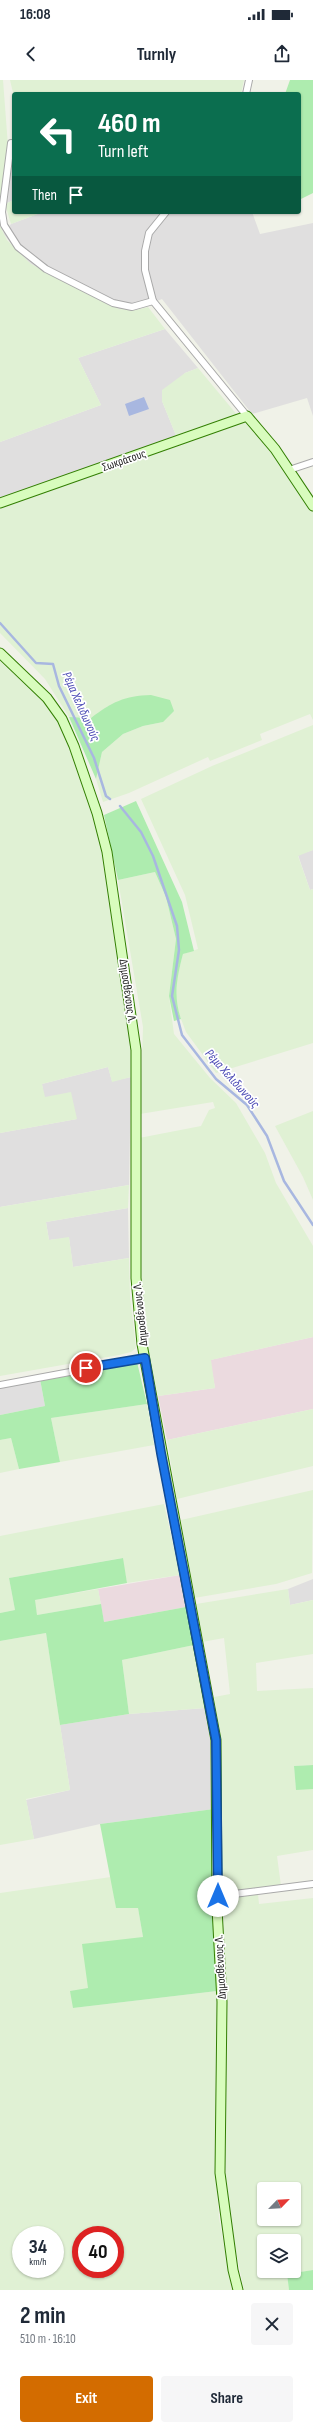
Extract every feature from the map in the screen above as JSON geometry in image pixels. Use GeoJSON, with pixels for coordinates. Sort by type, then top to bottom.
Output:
{"type":"FeatureCollection","features":[{"type":"Feature","properties":{"kind":"street"},"geometry":{"type":"LineString","coordinates":[[246,92],[249,80]]}},
{"type":"Feature","properties":{"kind":"street"},"geometry":{"type":"LineString","coordinates":[[11,143],[2,212],[4,225],[18,247],[46,269],[114,303],[132,306],[153,301]]}},
{"type":"Feature","properties":{"kind":"street"},"geometry":{"type":"LineString","coordinates":[[164,214],[149,233],[145,251],[145,270],[153,301],[247,416],[289,470],[313,506]]}},
{"type":"Feature","properties":{"kind":"street","name":"Σωκράτους"},"geometry":{"type":"LineString","coordinates":[[0,503],[247,416]]}},
{"type":"Feature","properties":{"kind":"street"},"geometry":{"type":"LineString","coordinates":[[289,470],[313,462]]}},
{"type":"Feature","properties":{"kind":"street","name":"Δημοσθένους Λ."},"geometry":{"type":"LineString","coordinates":[[0,653],[46,698],[62,719],[74,746],[98,813],[107,852],[136,1050],[136,1278],[145,1358],[164,1469],[216,1740],[218,1896],[222,2002],[220,2173],[233,2270],[238,2290]]}},
{"type":"Feature","properties":{"kind":"street"},"geometry":{"type":"LineString","coordinates":[[0,1385],[145,1358]]}},
{"type":"Feature","properties":{"kind":"street"},"geometry":{"type":"LineString","coordinates":[[218,1896],[313,1884]]}},
{"type":"Feature","properties":{"kind":"shaded area"},"geometry":{"type":"Polygon","coordinates":[[[12,161],[12,201],[5,204],[12,161]]]}},
{"type":"Feature","properties":{"kind":"shaded area"},"geometry":{"type":"Polygon","coordinates":[[[38,214],[253,214],[260,234],[313,223],[313,416],[307,398],[252,414],[162,299],[136,310],[119,309],[31,264],[19,254],[3,233],[11,224],[38,214]]]}},
{"type":"Feature","properties":{"kind":"shaded area"},"geometry":{"type":"Polygon","coordinates":[[[165,329],[198,368],[185,373],[162,401],[177,438],[0,500],[0,442],[101,405],[78,358],[165,329]]]}},
{"type":"Feature","properties":{"kind":"shaded area"},"geometry":{"type":"Polygon","coordinates":[[[313,850],[313,889],[310,890],[298,855],[313,850]]]}},
{"type":"Feature","properties":{"kind":"shaded area"},"geometry":{"type":"Polygon","coordinates":[[[108,1067],[112,1081],[131,1077],[129,1185],[0,1207],[0,1133],[77,1119],[44,1097],[42,1084],[108,1067]]]}},
{"type":"Feature","properties":{"kind":"shaded area"},"geometry":{"type":"Polygon","coordinates":[[[128,1208],[129,1258],[73,1267],[69,1238],[49,1240],[46,1222],[128,1208]]]}},
{"type":"Feature","properties":{"kind":"shaded area"},"geometry":{"type":"Polygon","coordinates":[[[313,1337],[313,1409],[167,1440],[158,1396],[215,1388],[210,1360],[313,1337]]]}},
{"type":"Feature","properties":{"kind":"shaded area"},"geometry":{"type":"Polygon","coordinates":[[[40,1379],[45,1406],[0,1415],[0,1387],[40,1379]]]}},
{"type":"Feature","properties":{"kind":"shaded area"},"geometry":{"type":"Polygon","coordinates":[[[180,1575],[186,1607],[104,1622],[98,1589],[180,1575]]]}},
{"type":"Feature","properties":{"kind":"shaded area"},"geometry":{"type":"Polygon","coordinates":[[[313,1579],[313,1600],[290,1605],[288,1589],[313,1579]]]}},
{"type":"Feature","properties":{"kind":"shaded area"},"geometry":{"type":"Polygon","coordinates":[[[205,1708],[212,1750],[214,1809],[100,1824],[34,1839],[26,1800],[70,1790],[60,1725],[129,1714],[205,1708]]]}},
{"type":"Feature","properties":{"kind":"green space"},"geometry":{"type":"Polygon","coordinates":[[[0,80],[3,80],[8,146],[0,200],[0,80]]]}},
{"type":"Feature","properties":{"kind":"green space"},"geometry":{"type":"Polygon","coordinates":[[[10,80],[244,80],[241,92],[13,92],[10,80]]]}},
{"type":"Feature","properties":{"kind":"green space"},"geometry":{"type":"Polygon","coordinates":[[[290,80],[313,80],[313,193],[301,199],[301,92],[286,92],[290,80]]]}},
{"type":"Feature","properties":{"kind":"green space"},"geometry":{"type":"Polygon","coordinates":[[[12,201],[12,214],[38,214],[11,224],[5,204],[12,201]]]}},
{"type":"Feature","properties":{"kind":"green space"},"geometry":{"type":"Polygon","coordinates":[[[0,226],[7,240],[31,264],[119,309],[136,310],[148,307],[165,329],[78,358],[101,405],[0,442],[0,226]]]}},
{"type":"Feature","properties":{"kind":"green space"},"geometry":{"type":"Polygon","coordinates":[[[198,368],[238,416],[177,438],[162,401],[162,390],[185,373],[198,368]]]}},
{"type":"Feature","properties":{"kind":"green space"},"geometry":{"type":"Polygon","coordinates":[[[247,420],[274,453],[313,512],[313,720],[310,714],[260,734],[262,740],[210,761],[208,757],[129,793],[103,802],[96,779],[102,752],[123,734],[143,726],[163,722],[108,706],[91,718],[69,717],[45,679],[0,633],[0,505],[247,420]]]}},
{"type":"Feature","properties":{"kind":"green space"},"geometry":{"type":"Polygon","coordinates":[[[0,657],[50,706],[61,721],[95,814],[106,870],[131,1045],[131,1077],[112,1082],[108,1067],[42,1084],[45,1097],[71,1092],[77,1119],[0,1133],[0,657]]]}},
{"type":"Feature","properties":{"kind":"green space"},"geometry":{"type":"Polygon","coordinates":[[[151,695],[170,700],[174,711],[163,722],[143,726],[123,734],[102,752],[96,779],[69,717],[91,718],[112,704],[126,698],[151,695]]]}},
{"type":"Feature","properties":{"kind":"green space"},"geometry":{"type":"Polygon","coordinates":[[[313,725],[313,850],[298,856],[310,890],[313,889],[313,1043],[216,1073],[186,1032],[176,1006],[177,977],[183,954],[198,949],[185,895],[141,799],[212,766],[313,725]]]}},
{"type":"Feature","properties":{"kind":"green space"},"geometry":{"type":"Polygon","coordinates":[[[136,801],[182,902],[194,951],[183,954],[177,986],[177,1002],[181,1019],[174,1021],[169,996],[176,939],[166,897],[155,872],[118,880],[104,815],[136,801]]]}},
{"type":"Feature","properties":{"kind":"green space"},"geometry":{"type":"Polygon","coordinates":[[[155,872],[166,897],[176,939],[169,996],[174,1034],[210,1078],[236,1103],[265,1153],[276,1183],[313,1246],[313,1337],[211,1360],[215,1388],[158,1396],[148,1350],[139,1276],[139,1138],[201,1126],[209,1110],[215,1108],[213,1102],[140,1114],[143,1027],[118,880],[155,872]]]}},
{"type":"Feature","properties":{"kind":"green space"},"geometry":{"type":"Polygon","coordinates":[[[313,1111],[313,1200],[303,1177],[275,1126],[313,1111]]]}},
{"type":"Feature","properties":{"kind":"green space"},"geometry":{"type":"Polygon","coordinates":[[[129,1185],[128,1208],[46,1222],[49,1240],[69,1237],[73,1267],[129,1258],[130,1296],[136,1348],[131,1352],[119,1355],[0,1376],[0,1207],[129,1185]]]}},
{"type":"Feature","properties":{"kind":"green space"},"geometry":{"type":"Polygon","coordinates":[[[137,1362],[147,1404],[51,1418],[60,1462],[19,1469],[11,1438],[0,1440],[0,1415],[45,1406],[40,1379],[137,1362]]]}},
{"type":"Feature","properties":{"kind":"green space"},"geometry":{"type":"Polygon","coordinates":[[[147,1404],[154,1445],[60,1462],[51,1418],[147,1404]]]}},
{"type":"Feature","properties":{"kind":"green space"},"geometry":{"type":"Polygon","coordinates":[[[313,1409],[313,1466],[177,1499],[167,1440],[313,1409]]]}},
{"type":"Feature","properties":{"kind":"green space"},"geometry":{"type":"Polygon","coordinates":[[[11,1438],[19,1469],[0,1473],[0,1440],[11,1438]]]}},
{"type":"Feature","properties":{"kind":"green space"},"geometry":{"type":"Polygon","coordinates":[[[313,1490],[312,1573],[276,1584],[194,1598],[181,1520],[313,1490]]]}},
{"type":"Feature","properties":{"kind":"green space"},"geometry":{"type":"Polygon","coordinates":[[[164,1504],[180,1575],[127,1583],[122,1558],[9,1578],[15,1610],[0,1613],[0,1536],[164,1504]]]}},
{"type":"Feature","properties":{"kind":"green space"},"geometry":{"type":"Polygon","coordinates":[[[123,1558],[127,1583],[35,1600],[37,1615],[101,1604],[104,1622],[186,1607],[194,1645],[122,1660],[129,1714],[60,1725],[46,1633],[0,1641],[0,1613],[15,1610],[9,1578],[123,1558]]]}},
{"type":"Feature","properties":{"kind":"green space"},"geometry":{"type":"Polygon","coordinates":[[[98,1589],[101,1604],[37,1615],[34,1600],[98,1589]]]}},
{"type":"Feature","properties":{"kind":"green space"},"geometry":{"type":"Polygon","coordinates":[[[288,1589],[290,1605],[313,1600],[313,1654],[256,1663],[257,1691],[313,1688],[313,1765],[294,1766],[296,1789],[313,1789],[313,1850],[277,1856],[281,1886],[222,1893],[219,1729],[214,1697],[230,1694],[224,1638],[202,1642],[196,1604],[288,1589]]]}},
{"type":"Feature","properties":{"kind":"green space"},"geometry":{"type":"Polygon","coordinates":[[[46,1633],[70,1790],[26,1799],[34,1839],[0,1845],[0,1641],[46,1633]]]}},
{"type":"Feature","properties":{"kind":"green space"},"geometry":{"type":"Polygon","coordinates":[[[194,1645],[205,1708],[129,1714],[122,1660],[194,1645]]]}},
{"type":"Feature","properties":{"kind":"green space"},"geometry":{"type":"Polygon","coordinates":[[[313,1765],[313,1789],[296,1790],[294,1766],[313,1765]]]}},
{"type":"Feature","properties":{"kind":"green space"},"geometry":{"type":"Polygon","coordinates":[[[214,1809],[217,1991],[73,2008],[70,1991],[88,1988],[82,1944],[143,1937],[138,1908],[116,1908],[100,1824],[214,1809]]]}},
{"type":"Feature","properties":{"kind":"green space"},"geometry":{"type":"Polygon","coordinates":[[[111,1877],[116,1908],[138,1908],[143,1937],[88,1989],[73,2008],[217,1991],[216,2174],[219,2218],[232,2290],[0,2290],[0,1893],[111,1877]]]}},
{"type":"Feature","properties":{"kind":"green space"},"geometry":{"type":"Polygon","coordinates":[[[258,1894],[259,1904],[313,1898],[313,2270],[301,2272],[301,2234],[257,2234],[257,2278],[288,2278],[289,2290],[244,2290],[229,2218],[226,2183],[223,1897],[258,1894]]]}},
{"type":"Feature","properties":{"kind":"green space"},"geometry":{"type":"Polygon","coordinates":[[[313,2270],[313,2290],[289,2290],[288,2278],[301,2278],[301,2272],[313,2270]]]}},
{"type":"Feature","properties":{"kind":"water"},"geometry":{"type":"Polygon","coordinates":[[[144,397],[149,409],[129,416],[125,404],[144,397]]]}},
{"type":"Feature","properties":{"kind":"waterway","name":"Ρέμα Χελιδωνούς"},"geometry":{"type":"LineString","coordinates":[[0,623],[36,663],[53,664],[59,686],[94,758],[106,796],[110,799]]}},
{"type":"Feature","properties":{"kind":"waterway","name":"Ρέμα Χελιδωνούς"},"geometry":{"type":"LineString","coordinates":[[120,806],[141,832],[153,856],[177,926],[179,950],[172,996],[182,1035],[216,1079],[247,1105],[267,1136],[284,1181],[313,1225]]}},
{"type":"Feature","properties":{"kind":"route"},"geometry":{"type":"LineString","coordinates":[[86,1368],[145,1358],[161,1453],[216,1740],[218,1896]]}}]}
